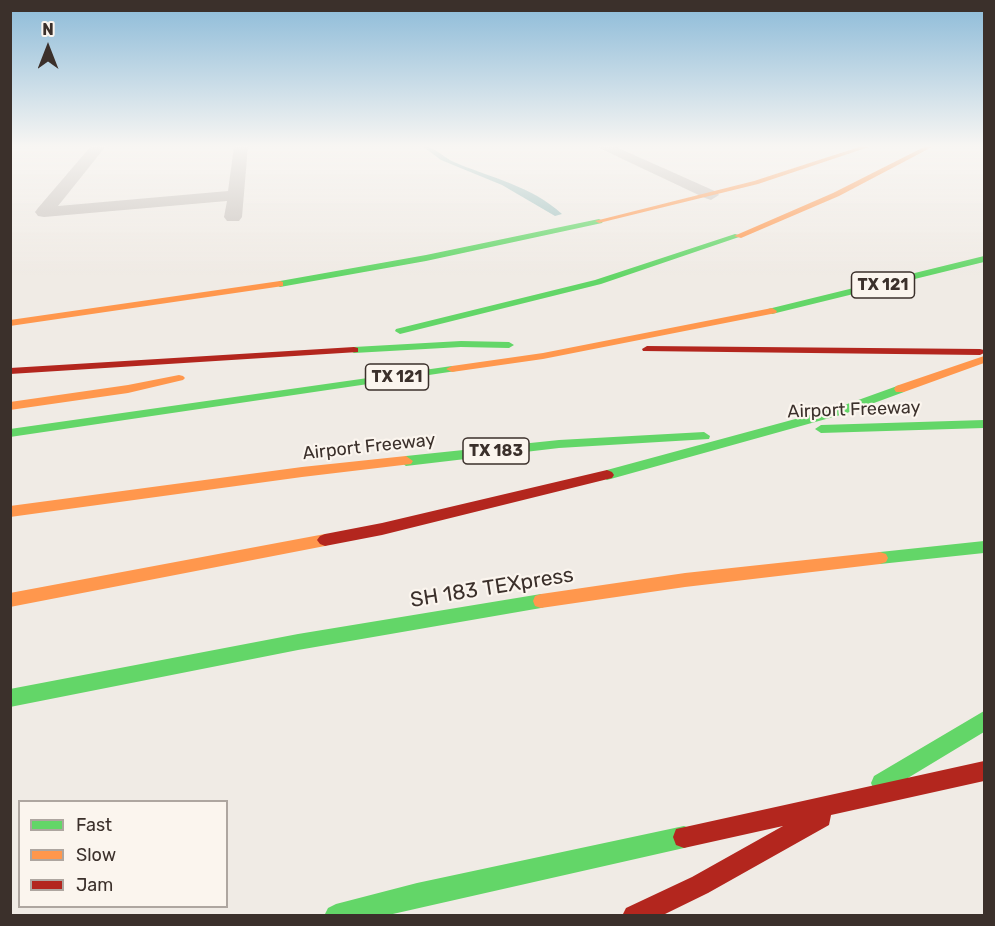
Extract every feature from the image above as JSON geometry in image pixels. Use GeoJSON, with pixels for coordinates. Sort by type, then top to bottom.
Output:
{"type":"FeatureCollection","features":[{"type":"Feature","properties":{"kind":"main road"},"geometry":{"type":"LineString","coordinates":[[10,323],[153,304],[338,274],[501,243],[731,189]]}},
{"type":"Feature","properties":{"kind":"main road"},"geometry":{"type":"LineString","coordinates":[[10,406],[140,386],[454,319],[598,282],[706,248],[784,219],[852,189]]}},
{"type":"Feature","properties":{"kind":"main road","name":"TX 121"},"geometry":{"type":"LineString","coordinates":[[10,433],[543,356],[782,309],[984,259]]}},
{"type":"Feature","properties":{"kind":"main road"},"geometry":{"type":"LineString","coordinates":[[10,371],[461,344],[744,352],[984,352]]}},
{"type":"Feature","properties":{"kind":"main road"},"geometry":{"type":"LineString","coordinates":[[10,600],[382,529],[663,461],[840,411],[984,359]]}},
{"type":"Feature","properties":{"kind":"main road","name":"Airport Freeway"},"geometry":{"type":"LineString","coordinates":[[10,512],[302,472],[559,444],[852,427],[984,424]]}},
{"type":"Feature","properties":{"kind":"main road","name":"SH 183 TEXpress"},"geometry":{"type":"LineString","coordinates":[[10,698],[261,648],[585,594],[891,556],[984,548]]}},
{"type":"Feature","properties":{"kind":"main road"},"geometry":{"type":"LineString","coordinates":[[634,915],[700,885],[923,760],[984,721]]}},
{"type":"Feature","properties":{"kind":"main road"},"geometry":{"type":"LineString","coordinates":[[336,915],[417,895],[984,771]]}},
{"type":"Feature","properties":{"kind":"lane"},"geometry":{"type":"LineString","coordinates":[[63,189],[44,212],[236,195]]}},
{"type":"Feature","properties":{"kind":"lane"},"geometry":{"type":"LineString","coordinates":[[233,217],[237,189]]}},
{"type":"Feature","properties":{"kind":"lane"},"geometry":{"type":"LineString","coordinates":[[698,189],[711,195]]}},
{"type":"Feature","properties":{"kind":"waterway"},"geometry":{"type":"LineString","coordinates":[[516,189],[558,214]]}},
{"type":"Feature","properties":{"kind":"traffic: fast"},"geometry":{"type":"LineString","coordinates":[[280,284],[426,258],[599,221]]}},
{"type":"Feature","properties":{"kind":"traffic: fast"},"geometry":{"type":"LineString","coordinates":[[400,331],[598,282],[738,236]]}},
{"type":"Feature","properties":{"kind":"traffic: fast"},"geometry":{"type":"LineString","coordinates":[[772,311],[984,259]]}},
{"type":"Feature","properties":{"kind":"traffic: fast"},"geometry":{"type":"LineString","coordinates":[[354,350],[461,344],[509,345]]}},
{"type":"Feature","properties":{"kind":"traffic: fast"},"geometry":{"type":"LineString","coordinates":[[10,433],[452,369]]}},
{"type":"Feature","properties":{"kind":"traffic: fast"},"geometry":{"type":"LineString","coordinates":[[607,475],[840,411],[900,389]]}},
{"type":"Feature","properties":{"kind":"traffic: fast"},"geometry":{"type":"LineString","coordinates":[[821,429],[984,424]]}},
{"type":"Feature","properties":{"kind":"traffic: fast"},"geometry":{"type":"LineString","coordinates":[[406,461],[559,444],[704,436]]}},
{"type":"Feature","properties":{"kind":"traffic: fast"},"geometry":{"type":"LineString","coordinates":[[880,558],[984,547]]}},
{"type":"Feature","properties":{"kind":"traffic: fast"},"geometry":{"type":"LineString","coordinates":[[10,698],[298,642],[541,601]]}},
{"type":"Feature","properties":{"kind":"traffic: fast"},"geometry":{"type":"LineString","coordinates":[[881,783],[984,721]]}},
{"type":"Feature","properties":{"kind":"traffic: fast"},"geometry":{"type":"LineString","coordinates":[[336,916],[417,895],[684,837]]}},
{"type":"Feature","properties":{"kind":"traffic: slow"},"geometry":{"type":"LineString","coordinates":[[599,221],[730,189]]}},
{"type":"Feature","properties":{"kind":"traffic: slow"},"geometry":{"type":"LineString","coordinates":[[738,236],[847,189]]}},
{"type":"Feature","properties":{"kind":"traffic: slow"},"geometry":{"type":"LineString","coordinates":[[10,323],[280,284]]}},
{"type":"Feature","properties":{"kind":"traffic: slow"},"geometry":{"type":"LineString","coordinates":[[452,369],[543,356],[772,311]]}},
{"type":"Feature","properties":{"kind":"traffic: slow"},"geometry":{"type":"LineString","coordinates":[[900,389],[984,359]]}},
{"type":"Feature","properties":{"kind":"traffic: slow"},"geometry":{"type":"LineString","coordinates":[[10,406],[128,389],[179,378]]}},
{"type":"Feature","properties":{"kind":"traffic: slow"},"geometry":{"type":"LineString","coordinates":[[10,512],[302,472],[406,461]]}},
{"type":"Feature","properties":{"kind":"traffic: slow"},"geometry":{"type":"LineString","coordinates":[[10,600],[325,540]]}},
{"type":"Feature","properties":{"kind":"traffic: slow"},"geometry":{"type":"LineString","coordinates":[[541,601],[685,580],[880,558]]}},
{"type":"Feature","properties":{"kind":"traffic: jam"},"geometry":{"type":"LineString","coordinates":[[647,349],[980,352]]}},
{"type":"Feature","properties":{"kind":"traffic: jam"},"geometry":{"type":"LineString","coordinates":[[10,371],[354,350]]}},
{"type":"Feature","properties":{"kind":"traffic: jam"},"geometry":{"type":"LineString","coordinates":[[325,540],[382,529],[607,475]]}},
{"type":"Feature","properties":{"kind":"traffic: jam"},"geometry":{"type":"LineString","coordinates":[[684,837],[984,771]]}},
{"type":"Feature","properties":{"kind":"traffic: jam"},"geometry":{"type":"LineString","coordinates":[[634,916],[700,885],[821,817]]}}]}
